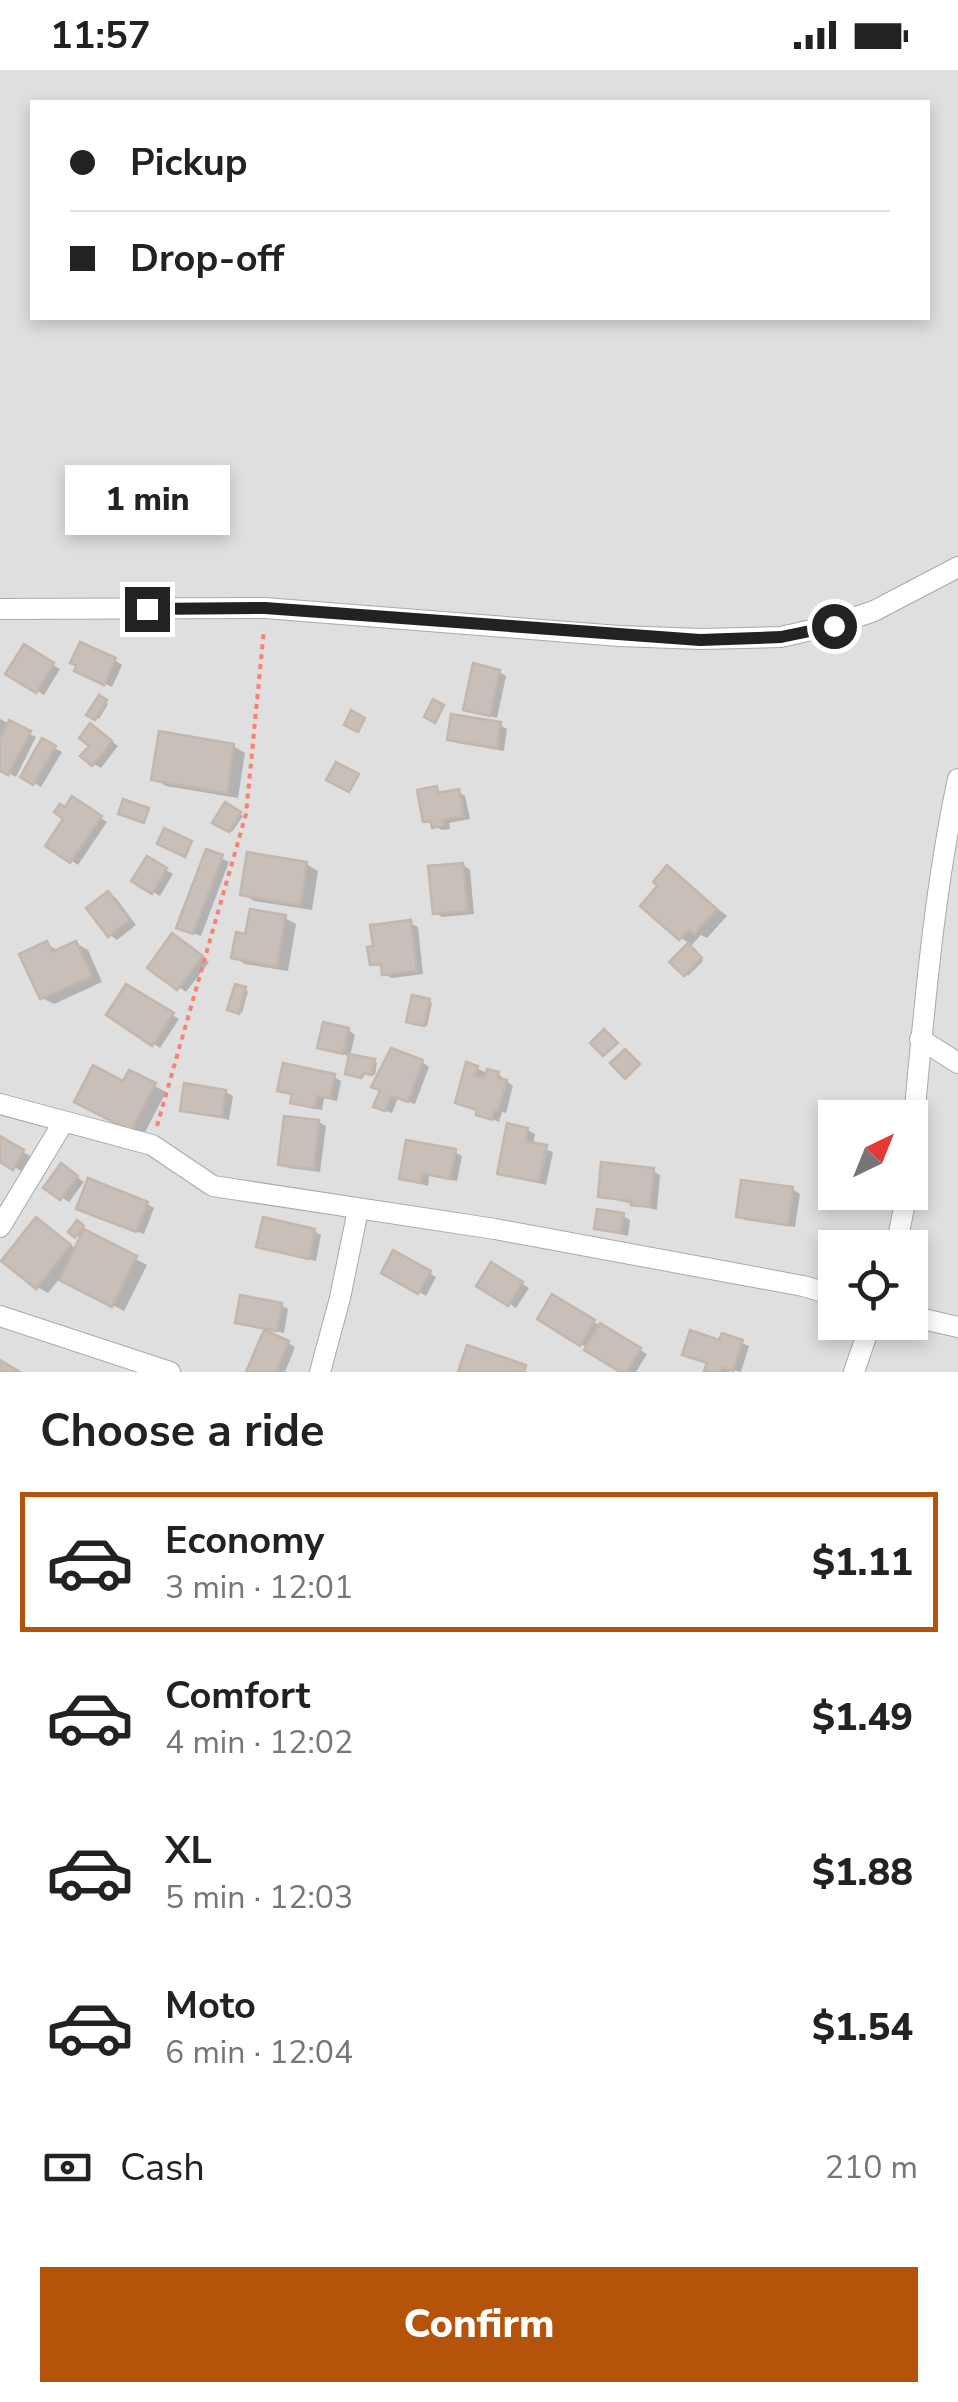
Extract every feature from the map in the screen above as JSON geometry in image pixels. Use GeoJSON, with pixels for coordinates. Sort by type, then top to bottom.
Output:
{"type":"FeatureCollection","features":[{"type":"Feature","properties":{"kind":"street"},"geometry":{"type":"LineString","coordinates":[[0,609],[265,608],[619,636],[700,640],[781,637],[834,626],[874,612],[958,566]]}},
{"type":"Feature","properties":{"kind":"street"},"geometry":{"type":"LineString","coordinates":[[915,1100],[924,986],[941,856],[958,779]]}},
{"type":"Feature","properties":{"kind":"street"},"geometry":{"type":"LineString","coordinates":[[920,1039],[958,1063]]}},
{"type":"Feature","properties":{"kind":"street"},"geometry":{"type":"LineString","coordinates":[[0,1104],[152,1145],[213,1186],[495,1229],[818,1291]]}},
{"type":"Feature","properties":{"kind":"street"},"geometry":{"type":"LineString","coordinates":[[0,1227],[63,1124]]}},
{"type":"Feature","properties":{"kind":"street"},"geometry":{"type":"LineString","coordinates":[[320,1372],[358,1210]]}},
{"type":"Feature","properties":{"kind":"street"},"geometry":{"type":"LineString","coordinates":[[0,1316],[170,1372]]}},
{"type":"Feature","properties":{"kind":"street"},"geometry":{"type":"LineString","coordinates":[[928,1320],[958,1327]]}},
{"type":"Feature","properties":{"kind":"street"},"geometry":{"type":"LineString","coordinates":[[854,1372],[865,1340]]}},
{"type":"Feature","properties":{"kind":"path"},"geometry":{"type":"LineString","coordinates":[[152,1145],[246,814],[265,608]]}},
{"type":"Feature","properties":{"kind":"shaded area"},"geometry":{"type":"Polygon","coordinates":[[[0,70],[958,70],[958,1372],[0,1372],[0,70]]]}},
{"type":"Feature","properties":{"kind":"building"},"geometry":{"type":"Polygon","coordinates":[[[80,642],[116,658],[104,685],[74,671],[76,665],[70,663],[80,642]]]}},
{"type":"Feature","properties":{"kind":"building"},"geometry":{"type":"Polygon","coordinates":[[[24,644],[54,663],[36,693],[5,674],[24,644]]]}},
{"type":"Feature","properties":{"kind":"building"},"geometry":{"type":"Polygon","coordinates":[[[473,663],[500,670],[490,716],[463,710],[473,663]]]}},
{"type":"Feature","properties":{"kind":"building"},"geometry":{"type":"Polygon","coordinates":[[[99,695],[107,700],[95,720],[86,715],[99,695]]]}},
{"type":"Feature","properties":{"kind":"building"},"geometry":{"type":"Polygon","coordinates":[[[433,699],[444,705],[435,723],[424,717],[433,699]]]}},
{"type":"Feature","properties":{"kind":"building"},"geometry":{"type":"Polygon","coordinates":[[[351,710],[365,718],[358,732],[344,725],[351,710]]]}},
{"type":"Feature","properties":{"kind":"building"},"geometry":{"type":"Polygon","coordinates":[[[451,714],[501,722],[497,748],[447,740],[451,714]]]}},
{"type":"Feature","properties":{"kind":"building"},"geometry":{"type":"Polygon","coordinates":[[[9,720],[31,731],[8,775],[0,771],[0,739],[9,720]]]}},
{"type":"Feature","properties":{"kind":"building"},"geometry":{"type":"Polygon","coordinates":[[[90,723],[112,741],[92,766],[80,756],[89,746],[79,738],[90,723]]]}},
{"type":"Feature","properties":{"kind":"building"},"geometry":{"type":"Polygon","coordinates":[[[159,731],[234,744],[227,793],[151,780],[159,731]]]}},
{"type":"Feature","properties":{"kind":"building"},"geometry":{"type":"Polygon","coordinates":[[[42,738],[56,746],[33,785],[20,777],[42,738]]]}},
{"type":"Feature","properties":{"kind":"building"},"geometry":{"type":"Polygon","coordinates":[[[336,762],[359,774],[349,792],[326,780],[336,762]]]}},
{"type":"Feature","properties":{"kind":"building"},"geometry":{"type":"Polygon","coordinates":[[[437,786],[438,793],[459,789],[464,816],[443,820],[444,825],[432,828],[431,821],[423,822],[417,790],[437,786]]]}},
{"type":"Feature","properties":{"kind":"building"},"geometry":{"type":"Polygon","coordinates":[[[72,796],[102,816],[70,863],[45,846],[63,819],[54,812],[60,804],[65,807],[72,796]]]}},
{"type":"Feature","properties":{"kind":"building"},"geometry":{"type":"Polygon","coordinates":[[[123,799],[149,808],[144,823],[118,814],[123,799]]]}},
{"type":"Feature","properties":{"kind":"building"},"geometry":{"type":"Polygon","coordinates":[[[225,802],[241,812],[229,832],[212,823],[225,802]]]}},
{"type":"Feature","properties":{"kind":"building"},"geometry":{"type":"Polygon","coordinates":[[[164,828],[192,841],[185,857],[157,844],[164,828]]]}},
{"type":"Feature","properties":{"kind":"building"},"geometry":{"type":"Polygon","coordinates":[[[206,849],[223,855],[193,934],[176,928],[206,849]]]}},
{"type":"Feature","properties":{"kind":"building"},"geometry":{"type":"Polygon","coordinates":[[[247,852],[307,862],[301,905],[240,895],[247,852]]]}},
{"type":"Feature","properties":{"kind":"building"},"geometry":{"type":"Polygon","coordinates":[[[147,856],[167,868],[152,894],[131,881],[147,856]]]}},
{"type":"Feature","properties":{"kind":"building"},"geometry":{"type":"Polygon","coordinates":[[[463,863],[468,911],[433,914],[428,866],[463,863]]]}},
{"type":"Feature","properties":{"kind":"building"},"geometry":{"type":"Polygon","coordinates":[[[667,865],[717,909],[694,934],[689,929],[679,940],[640,906],[657,886],[653,882],[667,865]]]}},
{"type":"Feature","properties":{"kind":"building"},"geometry":{"type":"Polygon","coordinates":[[[108,891],[130,920],[108,937],[86,908],[108,891]]]}},
{"type":"Feature","properties":{"kind":"building"},"geometry":{"type":"Polygon","coordinates":[[[250,909],[286,915],[277,967],[231,958],[236,932],[245,934],[250,909]]]}},
{"type":"Feature","properties":{"kind":"building"},"geometry":{"type":"Polygon","coordinates":[[[411,920],[417,971],[382,975],[381,964],[370,965],[370,925],[411,920]]]}},
{"type":"Feature","properties":{"kind":"building"},"geometry":{"type":"Polygon","coordinates":[[[172,933],[203,956],[177,990],[147,968],[172,933]]]}},
{"type":"Feature","properties":{"kind":"building"},"geometry":{"type":"Polygon","coordinates":[[[47,941],[52,952],[76,941],[92,976],[40,999],[19,954],[47,941]]]}},
{"type":"Feature","properties":{"kind":"building"},"geometry":{"type":"Polygon","coordinates":[[[688,943],[702,958],[684,976],[669,962],[688,943]]]}},
{"type":"Feature","properties":{"kind":"building"},"geometry":{"type":"Polygon","coordinates":[[[126,984],[174,1013],[152,1046],[106,1015],[126,984]]]}},
{"type":"Feature","properties":{"kind":"building"},"geometry":{"type":"Polygon","coordinates":[[[235,984],[246,987],[239,1014],[227,1010],[235,984]]]}},
{"type":"Feature","properties":{"kind":"building"},"geometry":{"type":"Polygon","coordinates":[[[412,995],[430,999],[424,1026],[406,1022],[412,995]]]}},
{"type":"Feature","properties":{"kind":"building"},"geometry":{"type":"Polygon","coordinates":[[[323,1022],[349,1028],[343,1054],[317,1048],[323,1022]]]}},
{"type":"Feature","properties":{"kind":"building"},"geometry":{"type":"Polygon","coordinates":[[[604,1029],[618,1043],[603,1056],[590,1043],[604,1029]]]}},
{"type":"Feature","properties":{"kind":"building"},"geometry":{"type":"Polygon","coordinates":[[[391,1048],[423,1060],[408,1102],[391,1096],[385,1111],[373,1107],[380,1090],[371,1087],[391,1048]]]}},
{"type":"Feature","properties":{"kind":"building"},"geometry":{"type":"Polygon","coordinates":[[[625,1049],[640,1064],[625,1079],[610,1063],[625,1049]]]}},
{"type":"Feature","properties":{"kind":"building"},"geometry":{"type":"Polygon","coordinates":[[[349,1054],[375,1059],[372,1075],[363,1073],[361,1078],[345,1074],[349,1054]]]}},
{"type":"Feature","properties":{"kind":"building"},"geometry":{"type":"Polygon","coordinates":[[[466,1062],[478,1066],[476,1076],[484,1078],[487,1069],[499,1072],[497,1078],[507,1080],[492,1120],[455,1103],[466,1062]]]}},
{"type":"Feature","properties":{"kind":"building"},"geometry":{"type":"Polygon","coordinates":[[[283,1063],[335,1074],[330,1098],[317,1096],[315,1108],[290,1103],[292,1094],[277,1091],[283,1063]]]}},
{"type":"Feature","properties":{"kind":"building"},"geometry":{"type":"Polygon","coordinates":[[[93,1065],[123,1081],[129,1070],[156,1083],[131,1131],[74,1102],[93,1065]]]}},
{"type":"Feature","properties":{"kind":"building"},"geometry":{"type":"Polygon","coordinates":[[[184,1083],[226,1090],[222,1117],[180,1111],[184,1083]]]}},
{"type":"Feature","properties":{"kind":"building"},"geometry":{"type":"Polygon","coordinates":[[[284,1116],[319,1120],[314,1169],[278,1165],[284,1116]]]}},
{"type":"Feature","properties":{"kind":"building"},"geometry":{"type":"Polygon","coordinates":[[[507,1123],[528,1128],[526,1141],[547,1145],[539,1182],[497,1174],[507,1123]]]}},
{"type":"Feature","properties":{"kind":"building"},"geometry":{"type":"Polygon","coordinates":[[[0,1136],[24,1150],[13,1170],[0,1162],[0,1136]]]}},
{"type":"Feature","properties":{"kind":"building"},"geometry":{"type":"Polygon","coordinates":[[[406,1140],[456,1149],[450,1179],[422,1173],[421,1183],[399,1179],[406,1140]]]}},
{"type":"Feature","properties":{"kind":"building"},"geometry":{"type":"Polygon","coordinates":[[[601,1162],[654,1168],[650,1207],[598,1197],[601,1162]]]}},
{"type":"Feature","properties":{"kind":"building"},"geometry":{"type":"Polygon","coordinates":[[[61,1163],[78,1176],[60,1200],[43,1188],[61,1163]]]}},
{"type":"Feature","properties":{"kind":"building"},"geometry":{"type":"Polygon","coordinates":[[[88,1178],[148,1202],[136,1232],[76,1209],[88,1178]]]}},
{"type":"Feature","properties":{"kind":"building"},"geometry":{"type":"Polygon","coordinates":[[[741,1180],[793,1187],[788,1225],[736,1217],[741,1180]]]}},
{"type":"Feature","properties":{"kind":"building"},"geometry":{"type":"Polygon","coordinates":[[[597,1209],[624,1213],[621,1233],[594,1229],[597,1209]]]}},
{"type":"Feature","properties":{"kind":"building"},"geometry":{"type":"Polygon","coordinates":[[[36,1217],[71,1245],[36,1289],[1,1261],[36,1217]]]}},
{"type":"Feature","properties":{"kind":"building"},"geometry":{"type":"Polygon","coordinates":[[[263,1217],[315,1229],[309,1259],[256,1247],[263,1217]]]}},
{"type":"Feature","properties":{"kind":"building"},"geometry":{"type":"Polygon","coordinates":[[[77,1220],[84,1226],[75,1238],[68,1232],[77,1220]]]}},
{"type":"Feature","properties":{"kind":"building"},"geometry":{"type":"Polygon","coordinates":[[[84,1229],[137,1256],[112,1307],[59,1280],[84,1229]]]}},
{"type":"Feature","properties":{"kind":"building"},"geometry":{"type":"Polygon","coordinates":[[[393,1250],[431,1271],[418,1294],[381,1273],[393,1250]]]}},
{"type":"Feature","properties":{"kind":"building"},"geometry":{"type":"Polygon","coordinates":[[[491,1262],[523,1282],[508,1306],[476,1286],[491,1262]]]}},
{"type":"Feature","properties":{"kind":"building"},"geometry":{"type":"Polygon","coordinates":[[[552,1294],[595,1320],[580,1346],[537,1319],[552,1294]]]}},
{"type":"Feature","properties":{"kind":"building"},"geometry":{"type":"Polygon","coordinates":[[[240,1295],[282,1303],[277,1331],[235,1323],[240,1295]]]}},
{"type":"Feature","properties":{"kind":"building"},"geometry":{"type":"Polygon","coordinates":[[[600,1323],[641,1348],[627,1372],[620,1372],[584,1350],[600,1323]]]}},
{"type":"Feature","properties":{"kind":"building"},"geometry":{"type":"Polygon","coordinates":[[[264,1330],[289,1341],[276,1372],[246,1372],[264,1330]]]}},
{"type":"Feature","properties":{"kind":"building"},"geometry":{"type":"Polygon","coordinates":[[[690,1330],[719,1340],[722,1333],[743,1340],[733,1371],[722,1367],[720,1372],[707,1372],[707,1363],[682,1355],[690,1330]]]}},
{"type":"Feature","properties":{"kind":"building"},"geometry":{"type":"Polygon","coordinates":[[[467,1345],[526,1365],[524,1372],[458,1372],[467,1345]]]}},
{"type":"Feature","properties":{"kind":"building"},"geometry":{"type":"Polygon","coordinates":[[[0,1360],[20,1372],[0,1372],[0,1360]]]}},
{"type":"Feature","properties":{"kind":"route"},"geometry":{"type":"LineString","coordinates":[[147,609],[265,608],[376,614],[700,640],[781,637],[834,626]]}}]}
